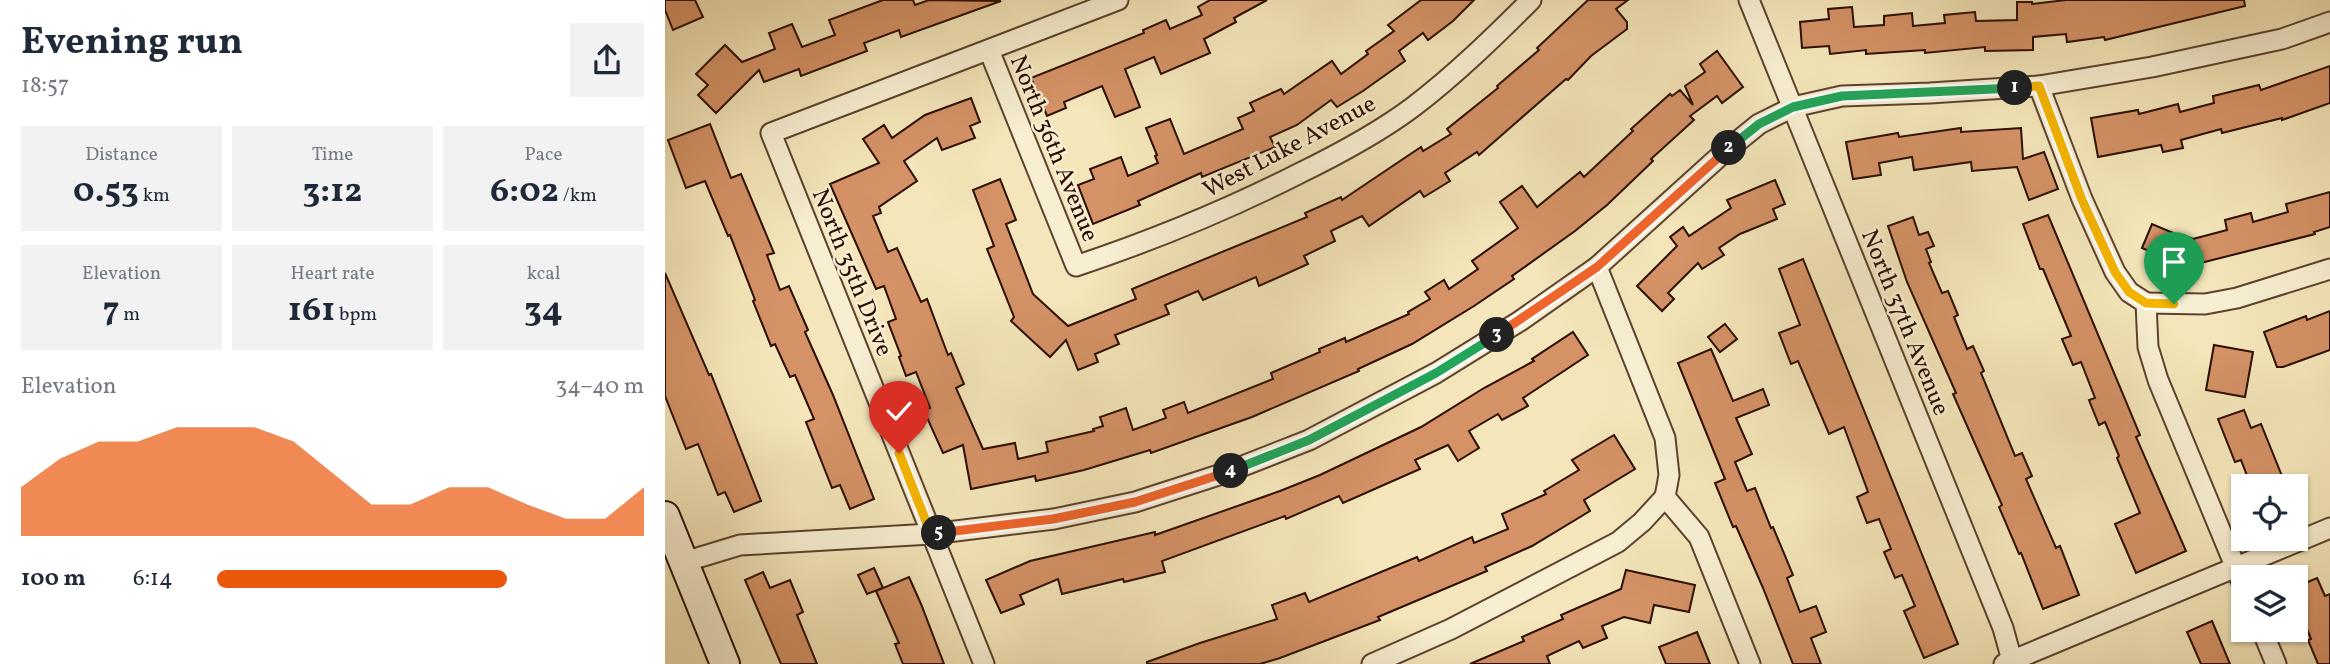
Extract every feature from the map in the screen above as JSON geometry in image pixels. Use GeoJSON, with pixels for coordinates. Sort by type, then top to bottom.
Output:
{"type":"FeatureCollection","features":[{"type":"Feature","properties":{"kind":"main road"},"geometry":{"type":"LineString","coordinates":[[665,516],[725,664]]}},
{"type":"Feature","properties":{"kind":"street"},"geometry":{"type":"LineString","coordinates":[[989,50],[1118,0]]}},
{"type":"Feature","properties":{"kind":"street","name":"West Luke Avenue"},"geometry":{"type":"LineString","coordinates":[[1076,265],[1132,247],[1235,206],[1343,152],[1411,108],[1475,56],[1531,0]]}},
{"type":"Feature","properties":{"kind":"street","name":"North 37th Avenue"},"geometry":{"type":"LineString","coordinates":[[1749,0],[2003,628],[2010,663]]}},
{"type":"Feature","properties":{"kind":"street"},"geometry":{"type":"LineString","coordinates":[[684,562],[740,545],[931,534],[1053,519],[1135,502],[1225,473],[1309,440],[1436,373],[1520,321],[1597,267],[1750,131],[1793,107],[1842,96],[2039,86],[2152,67],[2282,39],[2330,22]]}},
{"type":"Feature","properties":{"kind":"street","name":"North 35th Drive"},"geometry":{"type":"LineString","coordinates":[[984,664],[771,133],[989,50]]}},
{"type":"Feature","properties":{"kind":"street","name":"North 36th Avenue"},"geometry":{"type":"LineString","coordinates":[[989,50],[1076,265]]}},
{"type":"Feature","properties":{"kind":"street"},"geometry":{"type":"LineString","coordinates":[[2039,86],[2082,200],[2115,272],[2129,292],[2146,303],[2205,304],[2237,298],[2330,269]]}},
{"type":"Feature","properties":{"kind":"street"},"geometry":{"type":"LineString","coordinates":[[1372,664],[1451,629],[1618,542],[1665,497],[1669,475],[1665,438],[1597,267]]}},
{"type":"Feature","properties":{"kind":"street"},"geometry":{"type":"LineString","coordinates":[[2146,303],[2148,347],[2158,380],[2235,565]]}},
{"type":"Feature","properties":{"kind":"street"},"geometry":{"type":"LineString","coordinates":[[1665,497],[1699,537],[1750,664]]}},
{"type":"Feature","properties":{"kind":"street"},"geometry":{"type":"LineString","coordinates":[[2261,565],[2330,528]]}},
{"type":"Feature","properties":{"kind":"street"},"geometry":{"type":"LineString","coordinates":[[2010,663],[2231,579]]}},
{"type":"Feature","properties":{"kind":"street"},"geometry":{"type":"LineString","coordinates":[[2267,642],[2276,664]]}},
{"type":"Feature","properties":{"kind":"building"},"geometry":{"type":"Polygon","coordinates":[[[665,0],[695,0],[703,17],[673,30],[665,10],[665,0]]]}},
{"type":"Feature","properties":{"kind":"building"},"geometry":{"type":"Polygon","coordinates":[[[883,0],[913,0],[915,5],[929,0],[1001,1],[901,37],[899,30],[864,43],[867,51],[801,76],[799,69],[764,82],[759,70],[716,113],[698,95],[708,85],[696,74],[725,45],[742,62],[775,49],[769,33],[792,24],[802,47],[835,35],[829,20],[883,0]]]}},
{"type":"Feature","properties":{"kind":"building"},"geometry":{"type":"Polygon","coordinates":[[[1210,0],[1267,0],[1234,18],[1236,22],[1204,39],[1210,53],[1161,74],[1154,57],[1125,69],[1140,107],[1115,117],[1102,86],[1064,102],[1066,108],[1047,116],[1031,78],[1144,33],[1143,30],[1166,20],[1170,29],[1202,15],[1198,7],[1210,0]]]}},
{"type":"Feature","properties":{"kind":"building"},"geometry":{"type":"Polygon","coordinates":[[[1421,0],[1474,0],[1428,40],[1423,33],[1399,51],[1405,61],[1363,91],[1337,107],[1331,100],[1297,125],[1270,137],[1275,147],[1202,177],[1201,173],[1138,201],[1140,205],[1093,224],[1078,185],[1094,179],[1090,169],[1121,157],[1128,176],[1158,163],[1146,128],[1170,119],[1184,154],[1243,129],[1238,118],[1254,111],[1250,103],[1281,89],[1284,94],[1332,61],[1341,74],[1368,54],[1366,51],[1394,31],[1388,25],[1421,0]]]}},
{"type":"Feature","properties":{"kind":"building"},"geometry":{"type":"Polygon","coordinates":[[[1588,0],[1628,0],[1616,9],[1627,22],[1627,29],[1591,56],[1568,80],[1479,155],[1477,152],[1445,173],[1450,181],[1424,197],[1420,191],[1369,226],[1362,216],[1331,231],[1335,241],[1304,256],[1308,264],[1259,286],[1256,277],[1203,300],[1198,291],[1165,305],[1169,314],[1115,335],[1119,344],[1095,354],[1098,362],[1078,370],[1066,340],[1050,357],[1011,321],[1014,317],[987,249],[994,246],[973,190],[1000,179],[1016,220],[1006,224],[1033,294],[1068,326],[1136,299],[1132,289],[1307,217],[1305,213],[1341,197],[1342,200],[1421,147],[1423,151],[1451,134],[1447,129],[1498,88],[1497,86],[1539,50],[1537,48],[1588,0]]]}},
{"type":"Feature","properties":{"kind":"building"},"geometry":{"type":"Polygon","coordinates":[[[2066,0],[2244,0],[2245,6],[2105,40],[2104,37],[2067,42],[2066,34],[2033,37],[2033,50],[1985,51],[1985,47],[1925,53],[1925,50],[1866,54],[1866,50],[1830,54],[1829,46],[1802,48],[1800,22],[1829,19],[1828,9],[1852,7],[1854,27],[1884,25],[1884,16],[1912,13],[1913,26],[1945,23],[1944,15],[1975,12],[1976,21],[2017,20],[2017,2],[2032,4],[2066,0]]]}},
{"type":"Feature","properties":{"kind":"building"},"geometry":{"type":"Polygon","coordinates":[[[1717,51],[1743,87],[1722,103],[1717,96],[1690,116],[1694,120],[1651,159],[1653,161],[1607,205],[1512,276],[1514,279],[1474,306],[1412,344],[1358,369],[1359,371],[1252,417],[1151,453],[1150,450],[1036,481],[1035,476],[971,489],[963,445],[943,453],[924,411],[930,408],[916,372],[906,376],[899,357],[901,356],[888,322],[896,319],[884,286],[876,289],[830,184],[879,163],[863,139],[884,125],[892,138],[925,115],[971,98],[980,122],[970,126],[975,138],[942,150],[937,138],[904,161],[917,181],[879,207],[881,213],[873,216],[888,252],[897,248],[921,302],[927,299],[948,355],[951,353],[964,384],[956,388],[983,449],[1015,443],[1018,459],[1048,452],[1046,442],[1094,431],[1093,429],[1103,426],[1100,417],[1126,408],[1133,430],[1166,418],[1163,410],[1184,402],[1188,413],[1273,379],[1271,373],[1320,352],[1319,349],[1345,338],[1346,342],[1409,314],[1408,312],[1430,299],[1425,292],[1444,280],[1449,289],[1478,269],[1472,261],[1518,228],[1500,202],[1522,186],[1537,207],[1580,172],[1584,177],[1670,94],[1672,96],[1680,90],[1693,105],[1685,86],[1705,72],[1700,64],[1717,51]]]}},
{"type":"Feature","properties":{"kind":"building"},"geometry":{"type":"Polygon","coordinates":[[[2330,66],[2330,103],[2282,120],[2222,133],[2221,129],[2181,140],[2183,148],[2163,152],[2161,145],[2098,157],[2091,118],[2138,110],[2139,114],[2178,104],[2180,112],[2214,103],[2213,96],[2259,85],[2261,90],[2330,66]]]}},
{"type":"Feature","properties":{"kind":"building"},"geometry":{"type":"Polygon","coordinates":[[[710,124],[731,178],[741,174],[774,253],[767,255],[780,290],[789,286],[808,330],[805,332],[874,499],[850,509],[840,485],[832,488],[806,422],[814,419],[795,375],[790,377],[775,344],[771,346],[730,235],[728,236],[705,181],[686,188],[668,140],[710,124]]]}},
{"type":"Feature","properties":{"kind":"building"},"geometry":{"type":"Polygon","coordinates":[[[1961,128],[1961,132],[2021,128],[2023,159],[2044,152],[2058,189],[2029,200],[2017,167],[1972,171],[1971,162],[1914,170],[1912,157],[1879,163],[1881,175],[1853,179],[1846,142],[1898,133],[1899,137],[1961,128]]]}},
{"type":"Feature","properties":{"kind":"building"},"geometry":{"type":"Polygon","coordinates":[[[1775,180],[1785,204],[1773,209],[1777,219],[1740,234],[1719,248],[1724,255],[1702,269],[1698,263],[1668,293],[1674,299],[1662,311],[1637,286],[1677,246],[1670,237],[1683,227],[1689,236],[1731,208],[1727,200],[1775,180]]]}},
{"type":"Feature","properties":{"kind":"building"},"geometry":{"type":"Polygon","coordinates":[[[2330,192],[2330,227],[2314,232],[2315,234],[2185,267],[2142,248],[2152,224],[2193,239],[2227,230],[2225,220],[2251,213],[2253,222],[2288,212],[2286,204],[2330,192]]]}},
{"type":"Feature","properties":{"kind":"building"},"geometry":{"type":"Polygon","coordinates":[[[2048,215],[2140,435],[2136,437],[2186,551],[2136,573],[2115,524],[2140,513],[2105,422],[2099,425],[2089,400],[2095,398],[2081,362],[2073,365],[2062,339],[2071,336],[2043,269],[2040,269],[2023,224],[2048,215]]]}},
{"type":"Feature","properties":{"kind":"building"},"geometry":{"type":"Polygon","coordinates":[[[1913,217],[1919,235],[1928,232],[1934,246],[1926,249],[1931,262],[1929,263],[1942,293],[1948,291],[1958,315],[1954,317],[1967,349],[1973,346],[1984,371],[1981,373],[2015,456],[2022,453],[2032,476],[2026,479],[2056,548],[2060,546],[2079,595],[2043,609],[1999,507],[2002,505],[1953,394],[1956,393],[1907,282],[1888,226],[1913,217]]]}},
{"type":"Feature","properties":{"kind":"building"},"geometry":{"type":"Polygon","coordinates":[[[1803,259],[1958,644],[1924,658],[1904,611],[1915,606],[1902,575],[1895,578],[1884,552],[1891,549],[1879,519],[1867,523],[1857,497],[1868,492],[1844,427],[1829,434],[1798,361],[1791,364],[1779,333],[1800,325],[1779,269],[1803,259]]]}},
{"type":"Feature","properties":{"kind":"building"},"geometry":{"type":"Polygon","coordinates":[[[665,273],[709,375],[711,374],[761,501],[734,512],[725,492],[718,495],[698,444],[686,449],[665,396],[665,273]]]}},
{"type":"Feature","properties":{"kind":"building"},"geometry":{"type":"Polygon","coordinates":[[[2330,311],[2330,350],[2277,367],[2264,332],[2306,316],[2307,320],[2330,311]]]}},
{"type":"Feature","properties":{"kind":"building"},"geometry":{"type":"Polygon","coordinates":[[[1725,324],[1737,339],[1720,352],[1708,337],[1725,324]]]}},
{"type":"Feature","properties":{"kind":"building"},"geometry":{"type":"Polygon","coordinates":[[[1573,332],[1588,355],[1523,398],[1528,406],[1502,420],[1498,414],[1469,431],[1479,448],[1458,461],[1448,445],[1415,460],[1420,469],[1343,503],[1339,496],[1286,519],[1285,516],[1162,561],[1165,572],[1062,594],[1058,579],[1020,595],[1024,604],[1001,613],[986,580],[1030,561],[1155,532],[1155,535],[1320,475],[1421,427],[1534,361],[1532,359],[1573,332]]]}},
{"type":"Feature","properties":{"kind":"building"},"geometry":{"type":"Polygon","coordinates":[[[2214,345],[2253,352],[2245,397],[2206,390],[2214,345]]]}},
{"type":"Feature","properties":{"kind":"building"},"geometry":{"type":"Polygon","coordinates":[[[1711,349],[1733,401],[1763,389],[1769,405],[1736,418],[1752,454],[1735,462],[1747,491],[1755,488],[1771,528],[1773,527],[1793,575],[1787,578],[1800,612],[1816,606],[1826,632],[1811,638],[1821,664],[1793,664],[1763,588],[1715,483],[1725,479],[1678,363],[1711,349]]]}},
{"type":"Feature","properties":{"kind":"building"},"geometry":{"type":"Polygon","coordinates":[[[2244,410],[2251,428],[2261,424],[2281,474],[2246,474],[2241,460],[2235,462],[2218,419],[2244,410]]]}},
{"type":"Feature","properties":{"kind":"building"},"geometry":{"type":"Polygon","coordinates":[[[1614,435],[1635,469],[1584,500],[1590,511],[1532,546],[1485,567],[1487,571],[1378,617],[1380,620],[1260,664],[1147,664],[1200,643],[1277,619],[1272,605],[1305,593],[1309,602],[1417,557],[1419,561],[1472,537],[1474,543],[1508,529],[1502,514],[1546,494],[1544,491],[1579,470],[1572,460],[1614,435]]]}},
{"type":"Feature","properties":{"kind":"building"},"geometry":{"type":"Polygon","coordinates":[[[874,568],[883,588],[867,594],[858,575],[874,568]]]}},
{"type":"Feature","properties":{"kind":"building"},"geometry":{"type":"Polygon","coordinates":[[[1626,570],[1695,585],[1689,612],[1654,605],[1650,623],[1624,617],[1602,626],[1607,638],[1583,648],[1579,641],[1547,656],[1550,664],[1470,664],[1524,641],[1522,637],[1563,619],[1561,615],[1621,589],[1626,570]]]}},
{"type":"Feature","properties":{"kind":"building"},"geometry":{"type":"Polygon","coordinates":[[[763,572],[770,588],[790,580],[803,612],[797,615],[817,664],[781,664],[745,580],[763,572]]]}},
{"type":"Feature","properties":{"kind":"building"},"geometry":{"type":"Polygon","coordinates":[[[909,577],[944,664],[903,664],[895,644],[899,643],[876,591],[909,577]]]}},
{"type":"Feature","properties":{"kind":"building"},"geometry":{"type":"Polygon","coordinates":[[[2317,578],[2325,596],[2330,594],[2330,664],[2318,664],[2308,640],[2311,639],[2308,632],[2308,582],[2317,578]]]}},
{"type":"Feature","properties":{"kind":"building"},"geometry":{"type":"Polygon","coordinates":[[[2212,621],[2230,664],[2201,664],[2187,632],[2212,621]]]}},
{"type":"Feature","properties":{"kind":"building"},"geometry":{"type":"Polygon","coordinates":[[[1697,632],[1710,664],[1666,664],[1659,647],[1697,632]]]}},
{"type":"Feature","properties":{"kind":"route"},"geometry":{"type":"LineString","coordinates":[[899,453],[931,534],[1053,519],[1135,502],[1225,473],[1309,440],[1436,373],[1520,321],[1597,267],[1759,124],[1793,107],[1842,96],[2039,86],[2082,200],[2115,272],[2129,292],[2146,303],[2174,304]]}}]}
